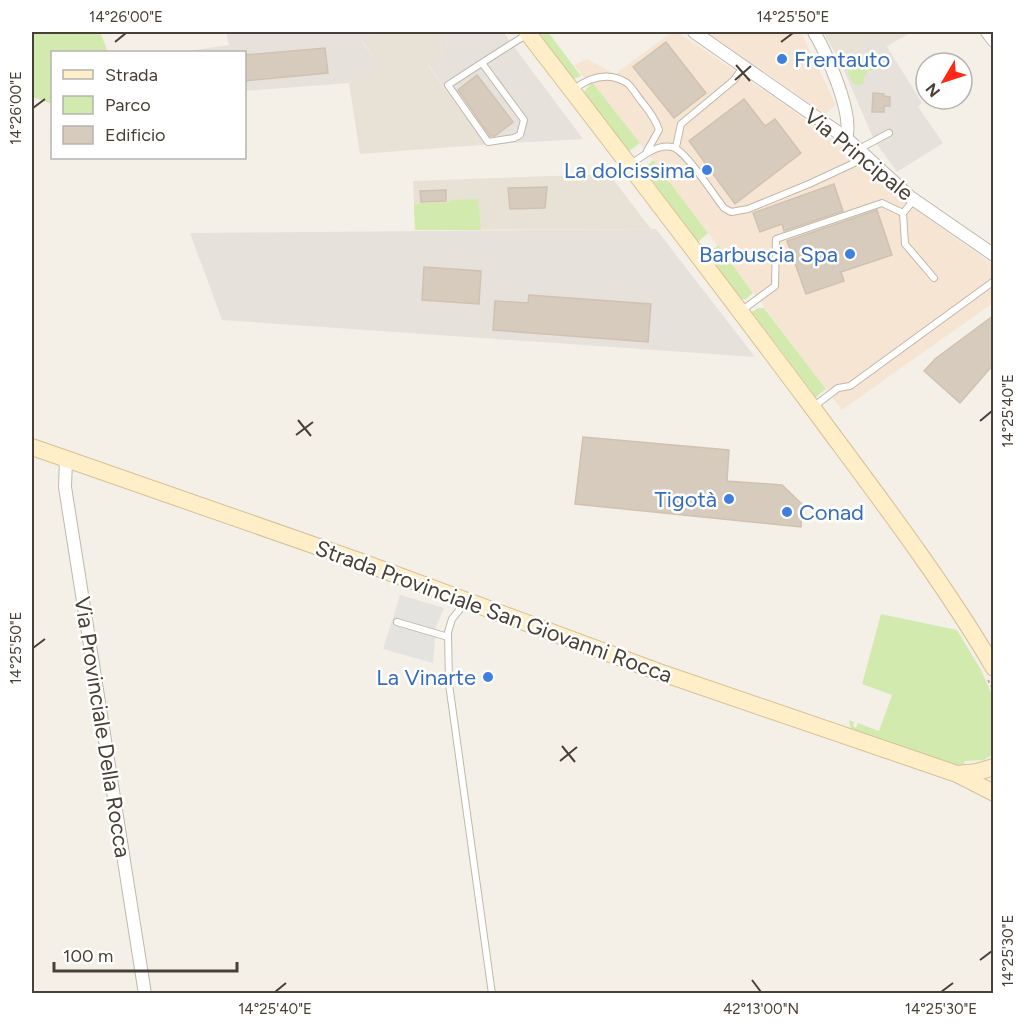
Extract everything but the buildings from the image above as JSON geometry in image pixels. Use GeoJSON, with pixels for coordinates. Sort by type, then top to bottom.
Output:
{"type":"FeatureCollection","features":[{"type":"Feature","properties":{"kind":"main road"},"geometry":{"type":"LineString","coordinates":[[528,32],[899,525],[993,668]]}},
{"type":"Feature","properties":{"kind":"main road","name":"Strada Provinciale San Giovanni Rocca"},"geometry":{"type":"LineString","coordinates":[[32,447],[467,601],[659,672],[957,774],[993,793]]}},
{"type":"Feature","properties":{"kind":"main road","name":"Strada Provinciale San Giovanni Rocca"},"geometry":{"type":"LineString","coordinates":[[957,774],[977,772],[993,767]]}},
{"type":"Feature","properties":{"kind":"street","name":"Via Principale"},"geometry":{"type":"LineString","coordinates":[[694,32],[846,138],[914,199],[993,255]]}},
{"type":"Feature","properties":{"kind":"street"},"geometry":{"type":"LineString","coordinates":[[814,32],[845,104],[848,132],[846,138]]}},
{"type":"Feature","properties":{"kind":"street"},"geometry":{"type":"LineString","coordinates":[[987,32],[993,41]]}},
{"type":"Feature","properties":{"kind":"street","name":"Via Provinciale Della Rocca"},"geometry":{"type":"LineString","coordinates":[[66,459],[65,487],[145,993]]}},
{"type":"Feature","properties":{"kind":"lane"},"geometry":{"type":"LineString","coordinates":[[482,63],[524,120],[520,135],[514,138],[488,142],[448,85],[528,32]]}},
{"type":"Feature","properties":{"kind":"lane"},"geometry":{"type":"LineString","coordinates":[[676,147],[681,124],[734,80],[744,66]]}},
{"type":"Feature","properties":{"kind":"lane"},"geometry":{"type":"LineString","coordinates":[[572,90],[587,79],[598,77],[609,77],[627,83],[655,118],[659,130],[647,152]]}},
{"type":"Feature","properties":{"kind":"lane"},"geometry":{"type":"LineString","coordinates":[[629,165],[647,152],[666,146],[676,147],[724,208],[731,212],[748,209],[809,184],[863,153],[889,133]]}},
{"type":"Feature","properties":{"kind":"lane"},"geometry":{"type":"LineString","coordinates":[[914,199],[903,213],[904,244],[934,278]]}},
{"type":"Feature","properties":{"kind":"lane"},"geometry":{"type":"LineString","coordinates":[[740,312],[775,286],[776,239],[882,203],[903,213]]}},
{"type":"Feature","properties":{"kind":"lane"},"geometry":{"type":"LineString","coordinates":[[812,407],[838,388],[850,386],[993,281]]}},
{"type":"Feature","properties":{"kind":"lane"},"geometry":{"type":"LineString","coordinates":[[467,601],[452,619],[448,637],[449,684],[492,993]]}},
{"type":"Feature","properties":{"kind":"lane"},"geometry":{"type":"LineString","coordinates":[[398,622],[448,637]]}},
{"type":"Feature","properties":{"kind":"shaded area"},"geometry":{"type":"Polygon","coordinates":[[[226,32],[383,32],[362,42],[381,66],[349,83],[246,91],[246,51],[195,51],[229,45],[226,32]]]}},
{"type":"Feature","properties":{"kind":"shaded area"},"geometry":{"type":"Polygon","coordinates":[[[383,32],[438,32],[442,55],[428,65],[473,130],[480,145],[360,154],[349,83],[381,66],[362,41],[383,32]]]}},
{"type":"Feature","properties":{"kind":"shaded area"},"geometry":{"type":"Polygon","coordinates":[[[438,32],[503,32],[583,139],[480,145],[473,130],[428,64],[442,55],[438,32]]]}},
{"type":"Feature","properties":{"kind":"shaded area"},"geometry":{"type":"Polygon","coordinates":[[[672,32],[678,32],[785,105],[839,145],[887,189],[993,265],[993,303],[842,410],[653,160],[592,82],[590,85],[574,65],[587,59],[615,74],[672,32]]]}},
{"type":"Feature","properties":{"kind":"shaded area","name":"Frentauto"},"geometry":{"type":"Polygon","coordinates":[[[707,32],[801,32],[836,105],[825,114],[707,32]]]}},
{"type":"Feature","properties":{"kind":"shaded area"},"geometry":{"type":"Polygon","coordinates":[[[823,32],[912,32],[887,46],[881,37],[839,59],[823,32]]]}},
{"type":"Feature","properties":{"kind":"shaded area"},"geometry":{"type":"Polygon","coordinates":[[[881,37],[914,90],[914,111],[921,111],[943,143],[897,172],[874,140],[839,59],[881,37]]]}},
{"type":"Feature","properties":{"kind":"shaded area"},"geometry":{"type":"Polygon","coordinates":[[[609,174],[651,229],[415,230],[413,181],[609,174]]]}},
{"type":"Feature","properties":{"kind":"shaded area"},"geometry":{"type":"Polygon","coordinates":[[[656,229],[755,357],[222,320],[190,233],[656,229]]]}},
{"type":"Feature","properties":{"kind":"shaded area"},"geometry":{"type":"Polygon","coordinates":[[[400,595],[444,608],[436,627],[433,663],[383,649],[400,595]]]}},
{"type":"Feature","properties":{"kind":"green space"},"geometry":{"type":"Polygon","coordinates":[[[32,32],[100,32],[108,51],[51,51],[51,104],[32,97],[32,32]]]}},
{"type":"Feature","properties":{"kind":"green space"},"geometry":{"type":"Polygon","coordinates":[[[537,32],[548,32],[581,76],[574,79],[537,32]]]}},
{"type":"Feature","properties":{"kind":"green space"},"geometry":{"type":"Polygon","coordinates":[[[866,54],[883,58],[884,66],[868,71],[863,85],[853,84],[848,74],[850,61],[866,54]]]}},
{"type":"Feature","properties":{"kind":"green space"},"geometry":{"type":"Polygon","coordinates":[[[592,82],[640,143],[628,152],[584,92],[592,82]]]}},
{"type":"Feature","properties":{"kind":"green space"},"geometry":{"type":"Polygon","coordinates":[[[653,160],[708,233],[698,242],[644,169],[653,160]]]}},
{"type":"Feature","properties":{"kind":"green space"},"geometry":{"type":"Polygon","coordinates":[[[478,199],[481,230],[415,230],[414,204],[478,199]]]}},
{"type":"Feature","properties":{"kind":"green space"},"geometry":{"type":"Polygon","coordinates":[[[718,245],[753,293],[746,299],[741,299],[708,255],[718,245]]]}},
{"type":"Feature","properties":{"kind":"green space"},"geometry":{"type":"Polygon","coordinates":[[[758,308],[764,308],[826,389],[816,397],[752,312],[758,308]]]}},
{"type":"Feature","properties":{"kind":"green space"},"geometry":{"type":"Polygon","coordinates":[[[881,614],[957,630],[981,670],[993,697],[993,754],[984,760],[965,761],[963,766],[926,758],[851,730],[849,720],[854,722],[853,726],[856,728],[858,723],[879,731],[892,695],[862,684],[881,614]]]}},
{"type":"Feature","properties":{"kind":"place","name":"Frentauto"},"geometry":{"type":"Point","coordinates":[782,59]}},
{"type":"Feature","properties":{"kind":"place","name":"La dolcissima"},"geometry":{"type":"Point","coordinates":[707,170]}},
{"type":"Feature","properties":{"kind":"place","name":"Barbuscia Spa"},"geometry":{"type":"Point","coordinates":[850,254]}},
{"type":"Feature","properties":{"kind":"place","name":"Tigotà"},"geometry":{"type":"Point","coordinates":[729,499]}},
{"type":"Feature","properties":{"kind":"place","name":"Conad"},"geometry":{"type":"Point","coordinates":[787,512]}},
{"type":"Feature","properties":{"kind":"place","name":"La Vinarte"},"geometry":{"type":"Point","coordinates":[488,677]}}]}
